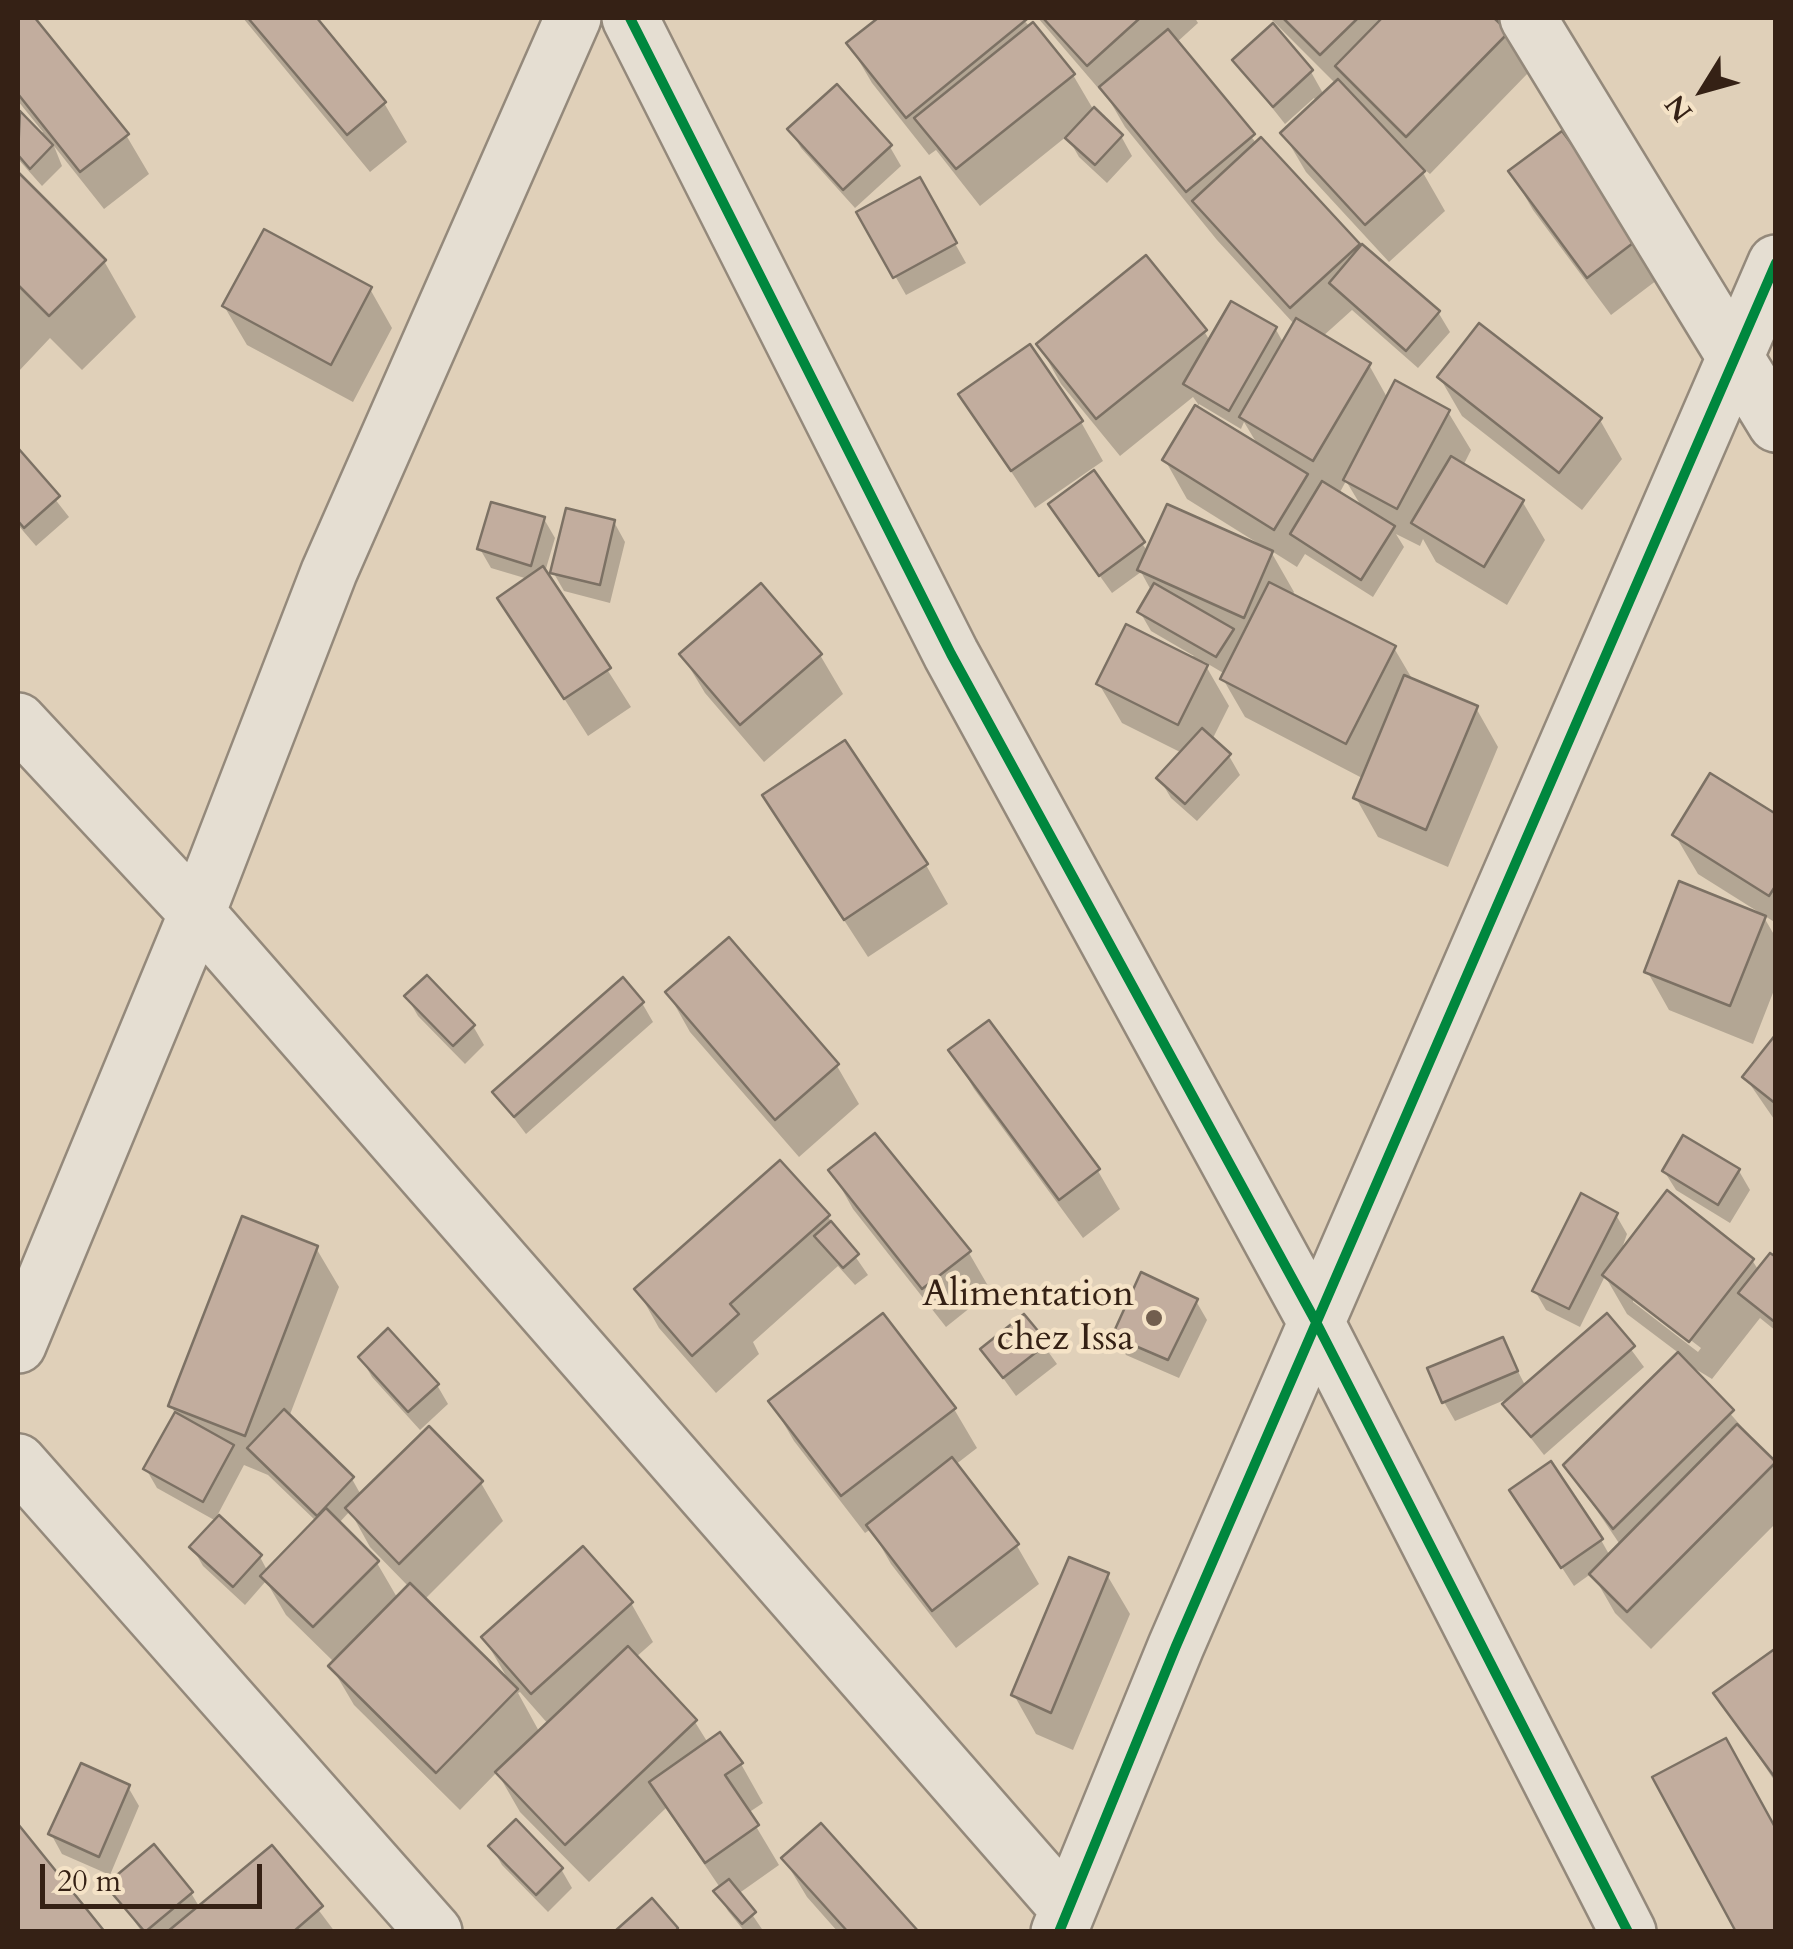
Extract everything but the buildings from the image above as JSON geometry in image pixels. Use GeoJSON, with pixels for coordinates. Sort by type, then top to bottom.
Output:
{"type":"FeatureCollection","features":[{"type":"Feature","properties":{"kind":"street"},"geometry":{"type":"LineString","coordinates":[[18,1345],[197,913],[330,572],[573,18]]}},
{"type":"Feature","properties":{"kind":"street"},"geometry":{"type":"LineString","coordinates":[[630,18],[950,654],[1316,1322],[1628,1932]]}},
{"type":"Feature","properties":{"kind":"street"},"geometry":{"type":"LineString","coordinates":[[1528,18],[1733,360],[1776,424]]}},
{"type":"Feature","properties":{"kind":"street"},"geometry":{"type":"LineString","coordinates":[[18,722],[197,913],[1063,1920],[1316,1322],[1776,263]]}},
{"type":"Feature","properties":{"kind":"street"},"geometry":{"type":"LineString","coordinates":[[18,1462],[434,1932]]}},
{"type":"Feature","properties":{"kind":"cycle path"},"geometry":{"type":"LineString","coordinates":[[630,18],[951,654],[1316,1322],[1628,1932]]}},
{"type":"Feature","properties":{"kind":"cycle path"},"geometry":{"type":"LineString","coordinates":[[1059,1932],[1176,1646],[1776,263]]}},
{"type":"Feature","properties":{"kind":"place","name":"Alimentation chez Issa"},"geometry":{"type":"Point","coordinates":[1154,1318]}}]}
